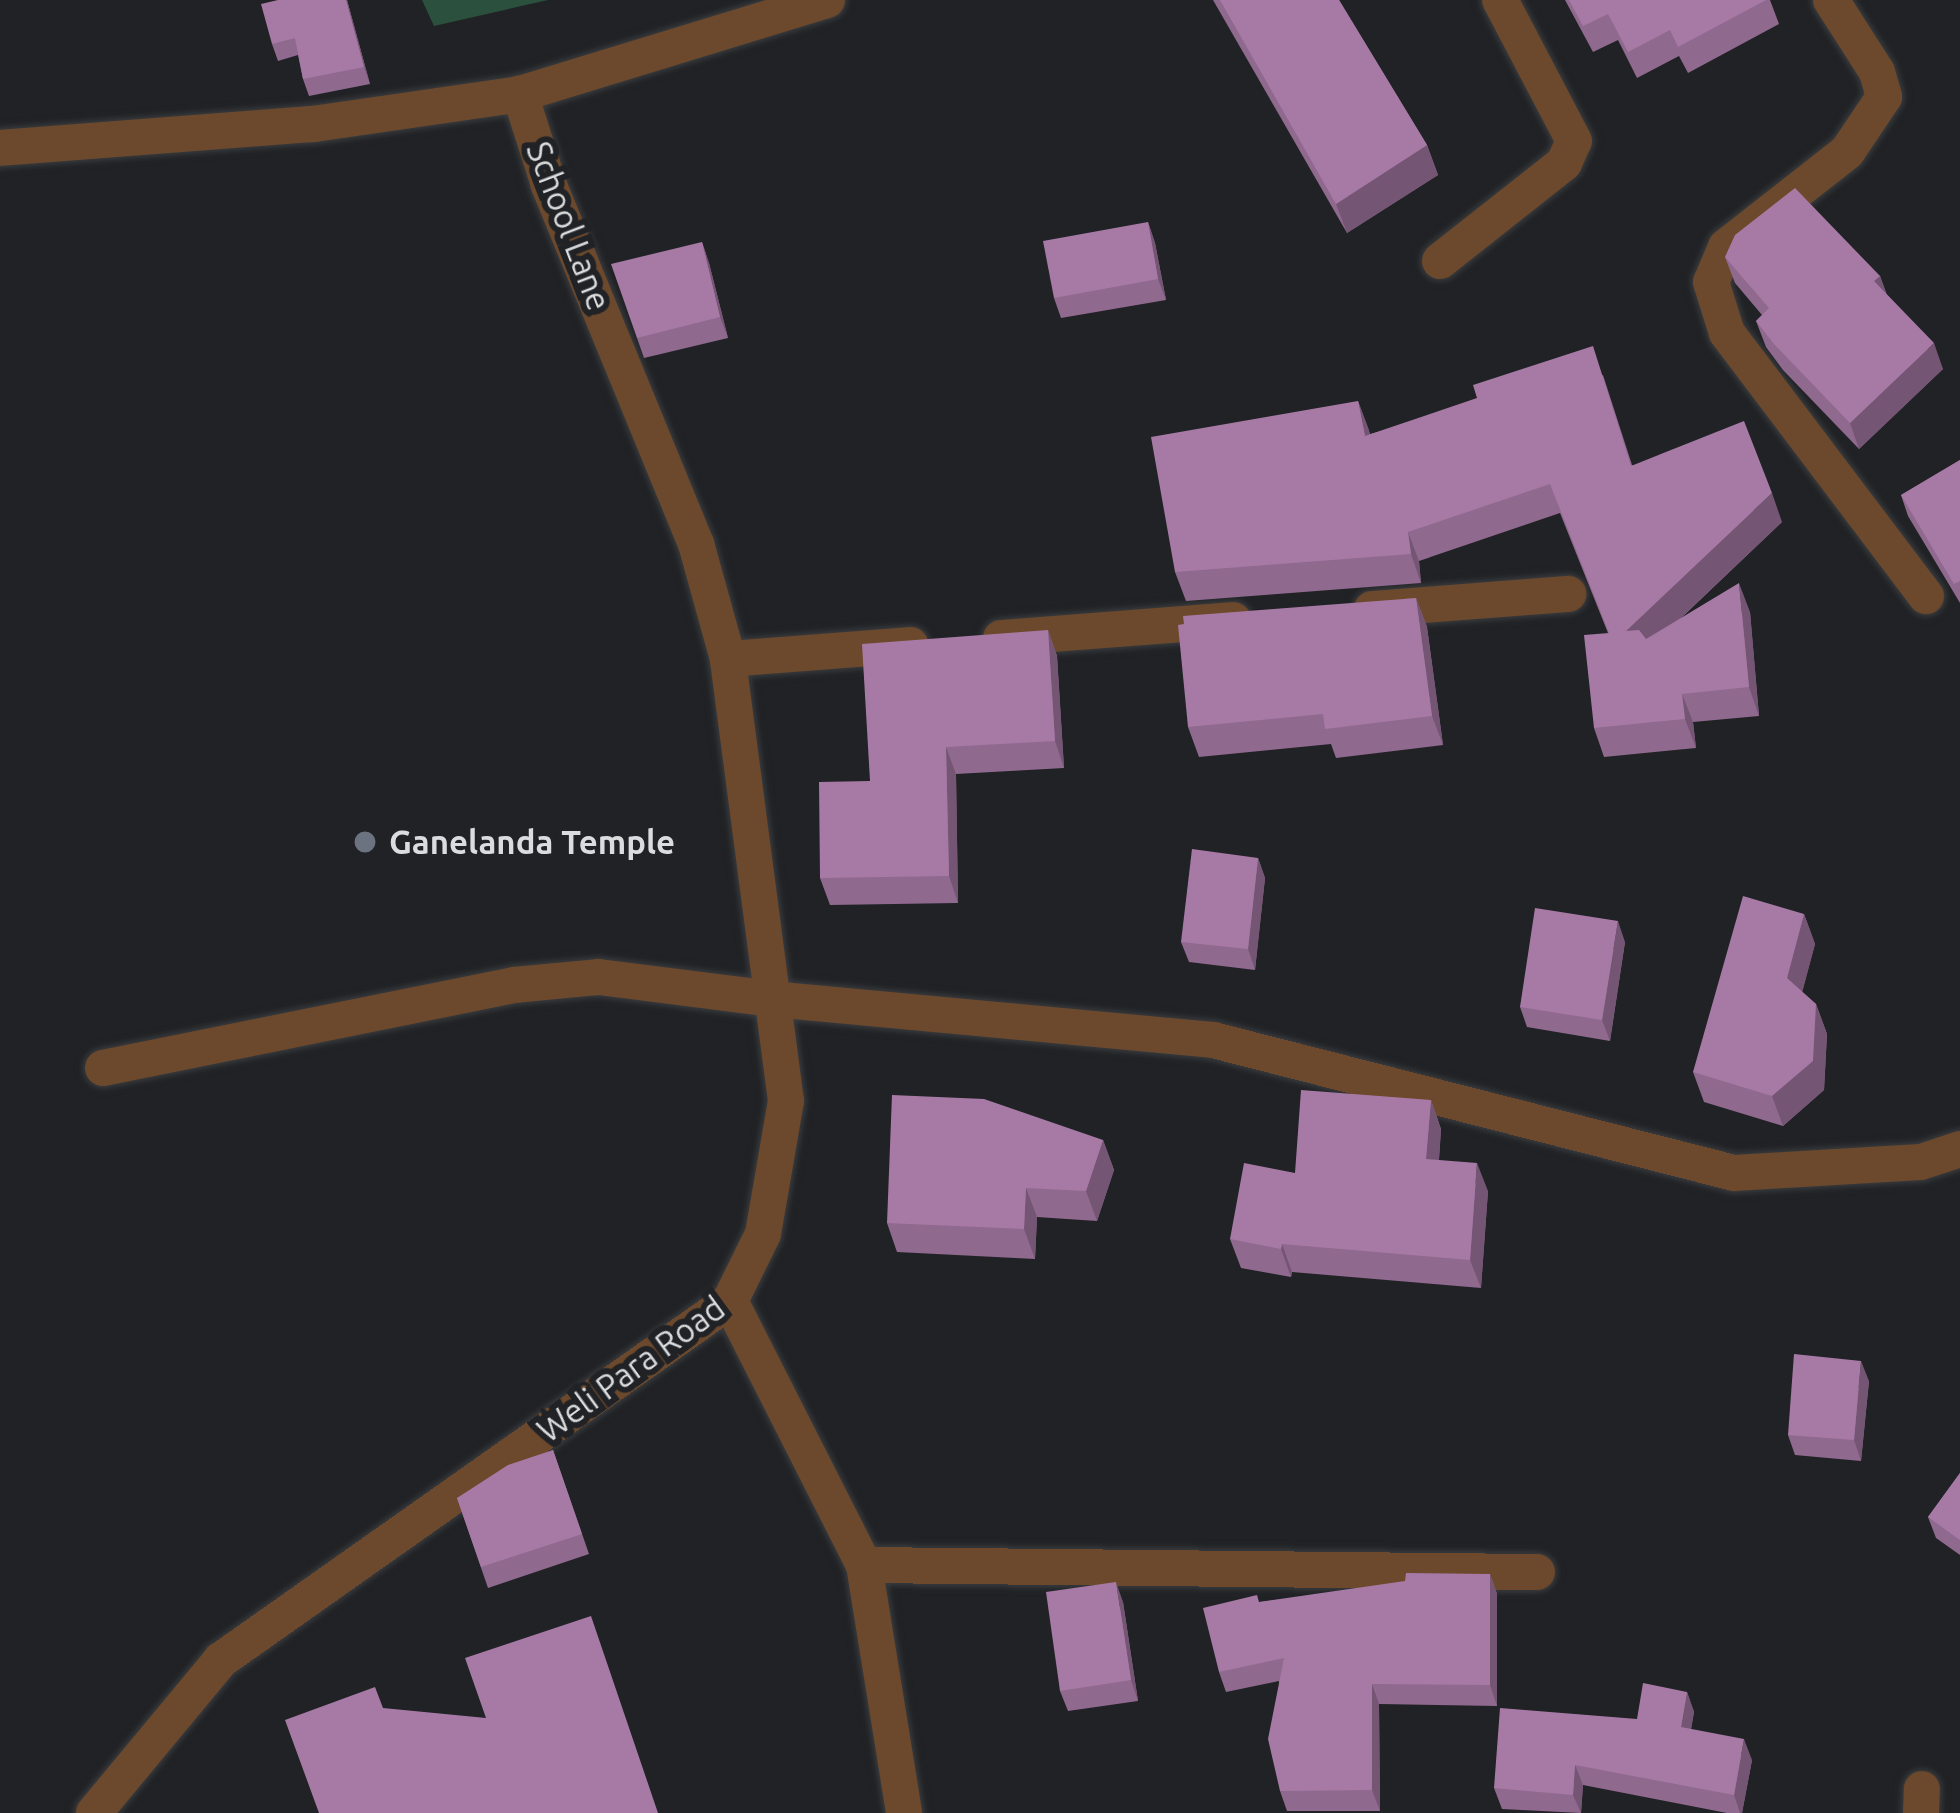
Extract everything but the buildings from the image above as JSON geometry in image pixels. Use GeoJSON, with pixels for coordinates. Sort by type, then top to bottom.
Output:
{"type":"FeatureCollection","features":[{"type":"Feature","properties":{"kind":"street"},"geometry":{"type":"LineString","coordinates":[[0,148],[314,124],[520,94],[827,0]]}},
{"type":"Feature","properties":{"kind":"street"},"geometry":{"type":"LineString","coordinates":[[1440,261],[1564,163],[1574,141],[1501,0]]}},
{"type":"Feature","properties":{"kind":"street"},"geometry":{"type":"LineString","coordinates":[[1831,0],[1877,72],[1885,97],[1847,152],[1726,247],[1711,282],[1727,333],[1926,596]]}},
{"type":"Feature","properties":{"kind":"street","name":"School Lane"},"geometry":{"type":"LineString","coordinates":[[520,94],[549,185],[695,544],[728,659]]}},
{"type":"Feature","properties":{"kind":"street"},"geometry":{"type":"LineString","coordinates":[[1335,612],[1568,594]]}},
{"type":"Feature","properties":{"kind":"street"},"geometry":{"type":"LineString","coordinates":[[728,659],[1265,618]]}},
{"type":"Feature","properties":{"kind":"street","name":"Weli Para Road"},"geometry":{"type":"LineString","coordinates":[[94,1813],[221,1660],[730,1301],[764,1234],[786,1101],[728,659]]}},
{"type":"Feature","properties":{"kind":"street"},"geometry":{"type":"LineString","coordinates":[[103,1068],[514,985],[599,977],[772,999],[1213,1040],[1734,1173],[1921,1162],[1960,1149]]}},
{"type":"Feature","properties":{"kind":"street"},"geometry":{"type":"LineString","coordinates":[[730,1301],[864,1565],[904,1813]]}},
{"type":"Feature","properties":{"kind":"street"},"geometry":{"type":"LineString","coordinates":[[864,1565],[1537,1572]]}},
{"type":"Feature","properties":{"kind":"green space"},"geometry":{"type":"Polygon","coordinates":[[[422,0],[548,0],[434,26],[422,0]]]}},
{"type":"Feature","properties":{"kind":"place","name":"Ganelanda Temple"},"geometry":{"type":"Point","coordinates":[365,842]}}]}
